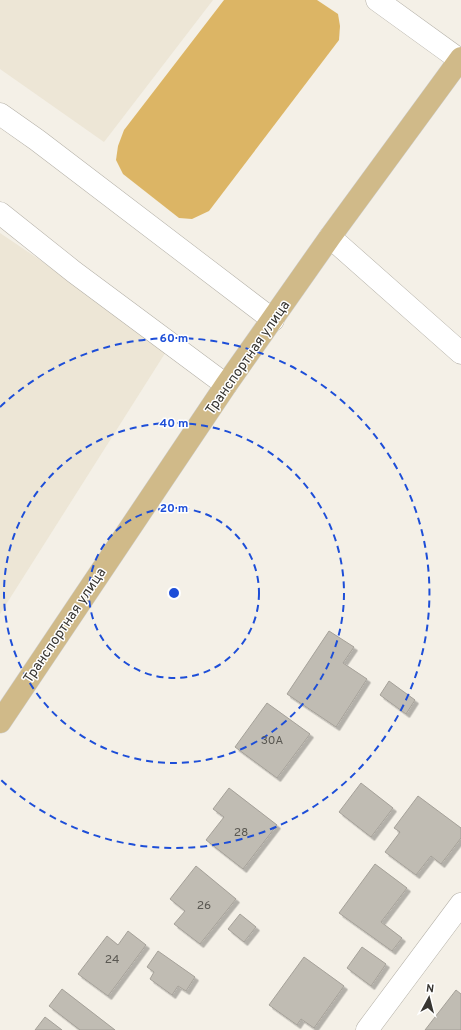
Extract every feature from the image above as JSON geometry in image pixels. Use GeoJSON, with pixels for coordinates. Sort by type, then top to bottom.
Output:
{"type":"FeatureCollection","features":[{"type":"Feature","properties":{"kind":"main road","name":"Транспортная улица"},"geometry":{"type":"LineString","coordinates":[[0,722],[226,385],[330,237],[460,59]]}},
{"type":"Feature","properties":{"kind":"street"},"geometry":{"type":"LineString","coordinates":[[377,0],[460,59]]}},
{"type":"Feature","properties":{"kind":"street"},"geometry":{"type":"LineString","coordinates":[[0,114],[43,144],[273,320]]}},
{"type":"Feature","properties":{"kind":"street"},"geometry":{"type":"LineString","coordinates":[[0,213],[74,272],[226,385]]}},
{"type":"Feature","properties":{"kind":"street"},"geometry":{"type":"LineString","coordinates":[[330,237],[461,353]]}},
{"type":"Feature","properties":{"kind":"street"},"geometry":{"type":"LineString","coordinates":[[367,1030],[461,904]]}},
{"type":"Feature","properties":{"kind":"shaded area"},"geometry":{"type":"Polygon","coordinates":[[[0,0],[213,0],[104,142],[0,69],[0,0]]]}},
{"type":"Feature","properties":{"kind":"shaded area"},"geometry":{"type":"Polygon","coordinates":[[[224,0],[317,0],[338,14],[340,26],[339,40],[209,211],[192,219],[179,218],[123,174],[116,160],[118,146],[124,130],[224,0]]]}},
{"type":"Feature","properties":{"kind":"shaded area"},"geometry":{"type":"Polygon","coordinates":[[[0,233],[169,347],[0,614],[0,233]]]}},
{"type":"Feature","properties":{"kind":"building"},"geometry":{"type":"Polygon","coordinates":[[[329,631],[354,647],[343,663],[367,679],[336,727],[287,694],[329,631]]]}},
{"type":"Feature","properties":{"kind":"building"},"geometry":{"type":"Polygon","coordinates":[[[389,681],[415,700],[406,714],[380,695],[389,681]]]}},
{"type":"Feature","properties":{"kind":"building"},"geometry":{"type":"Polygon","coordinates":[[[267,703],[310,734],[277,778],[235,747],[267,703]]]}},
{"type":"Feature","properties":{"kind":"building"},"geometry":{"type":"Polygon","coordinates":[[[361,783],[393,808],[371,837],[339,812],[361,783]]]}},
{"type":"Feature","properties":{"kind":"building"},"geometry":{"type":"Polygon","coordinates":[[[229,788],[277,825],[243,869],[206,840],[224,817],[213,809],[229,788]]]}},
{"type":"Feature","properties":{"kind":"building"},"geometry":{"type":"Polygon","coordinates":[[[418,796],[461,828],[461,838],[441,864],[431,856],[416,875],[385,852],[400,832],[394,828],[418,796]]]}},
{"type":"Feature","properties":{"kind":"building"},"geometry":{"type":"Polygon","coordinates":[[[375,864],[407,888],[381,922],[402,938],[392,951],[339,913],[375,864]]]}},
{"type":"Feature","properties":{"kind":"building"},"geometry":{"type":"Polygon","coordinates":[[[196,866],[236,899],[200,944],[174,924],[185,911],[170,899],[196,866]]]}},
{"type":"Feature","properties":{"kind":"building"},"geometry":{"type":"Polygon","coordinates":[[[240,914],[256,927],[244,942],[228,929],[240,914]]]}},
{"type":"Feature","properties":{"kind":"building"},"geometry":{"type":"Polygon","coordinates":[[[128,931],[146,945],[108,996],[78,974],[107,936],[118,945],[128,931]]]}},
{"type":"Feature","properties":{"kind":"building"},"geometry":{"type":"Polygon","coordinates":[[[362,947],[386,964],[371,986],[347,968],[362,947]]]}},
{"type":"Feature","properties":{"kind":"building"},"geometry":{"type":"Polygon","coordinates":[[[158,951],[195,977],[186,991],[178,986],[172,995],[150,979],[154,972],[147,967],[158,951]]]}},
{"type":"Feature","properties":{"kind":"building"},"geometry":{"type":"Polygon","coordinates":[[[304,957],[344,986],[314,1028],[301,1019],[297,1025],[269,1005],[304,957]]]}},
{"type":"Feature","properties":{"kind":"building"},"geometry":{"type":"Polygon","coordinates":[[[62,989],[115,1030],[80,1030],[49,1006],[62,989]]]}},
{"type":"Feature","properties":{"kind":"building"},"geometry":{"type":"Polygon","coordinates":[[[456,990],[461,994],[461,1030],[425,1030],[456,990]]]}},
{"type":"Feature","properties":{"kind":"building"},"geometry":{"type":"Polygon","coordinates":[[[45,1017],[62,1030],[35,1030],[45,1017]]]}}]}
